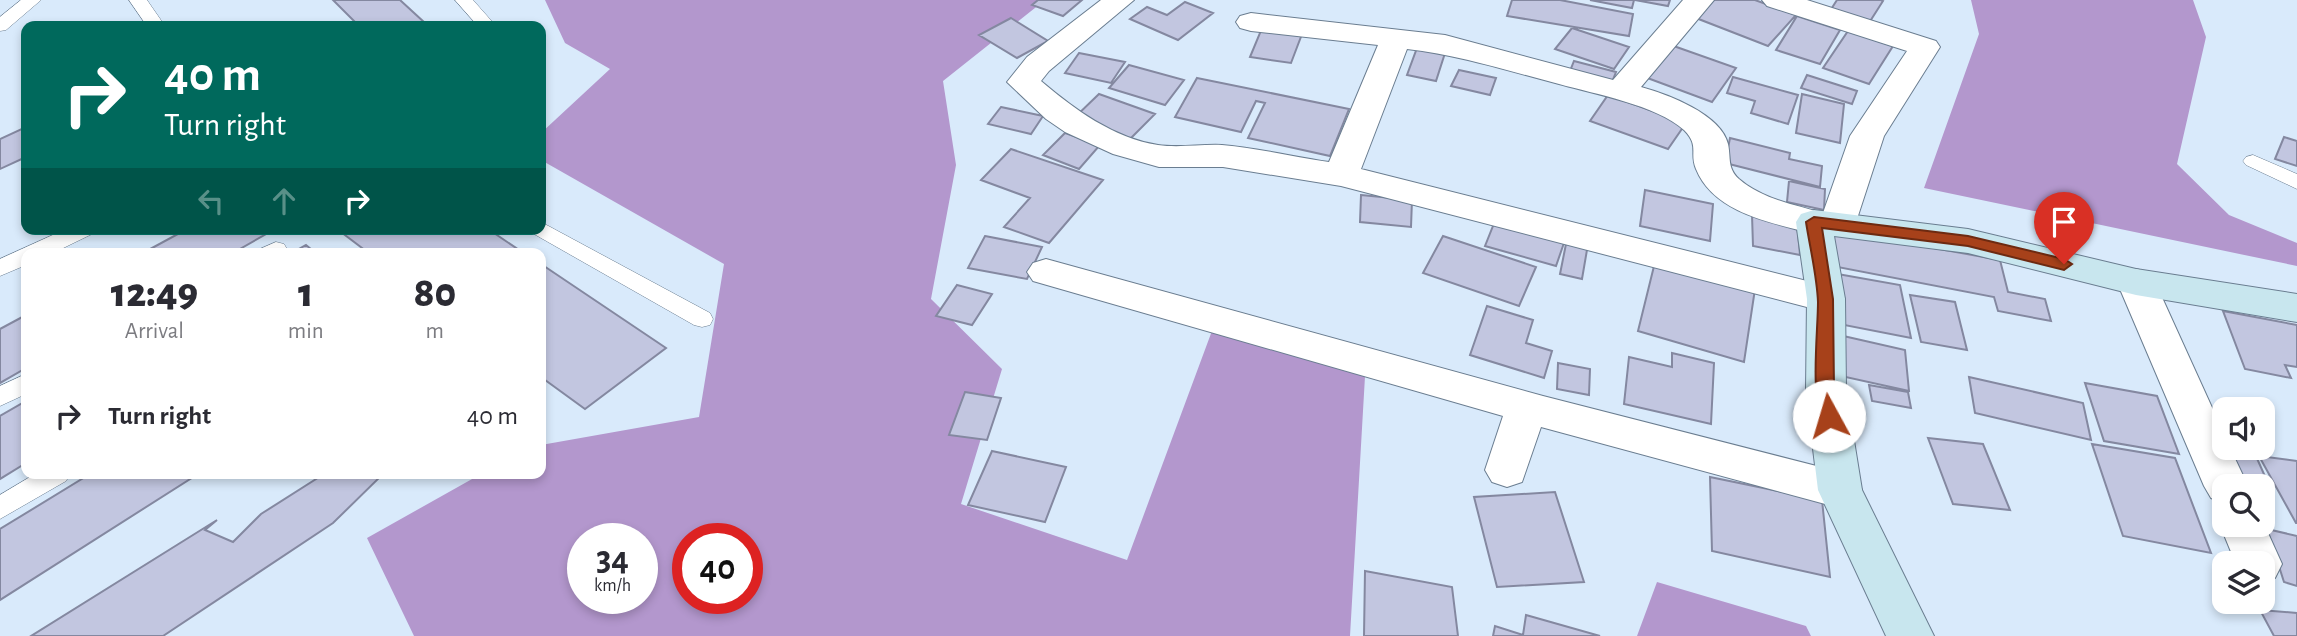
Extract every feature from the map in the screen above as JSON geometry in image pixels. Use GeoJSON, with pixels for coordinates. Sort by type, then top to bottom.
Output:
{"type":"FeatureCollection","features":[{"type":"Feature","properties":{"kind":"street"},"geometry":{"type":"LineString","coordinates":[[1119,0],[1038,64],[1023,82],[1057,112],[1077,125],[1125,147],[1159,156],[1223,156],[1341,175],[1826,299]]}},
{"type":"Feature","properties":{"kind":"street"},"geometry":{"type":"LineString","coordinates":[[1621,90],[1699,0]]}},
{"type":"Feature","properties":{"kind":"street"},"geometry":{"type":"LineString","coordinates":[[1777,0],[1925,47],[1867,136],[1826,223],[1826,391],[1840,489],[1910,636]]}},
{"type":"Feature","properties":{"kind":"street"},"geometry":{"type":"LineString","coordinates":[[1251,22],[1445,44],[1653,100],[1694,122],[1711,142],[1712,168],[1727,187],[1764,209],[1826,223],[1968,241],[2136,282],[2297,308]]}},
{"type":"Feature","properties":{"kind":"street"},"geometry":{"type":"LineString","coordinates":[[1341,175],[1397,37]]}},
{"type":"Feature","properties":{"kind":"street"},"geometry":{"type":"LineString","coordinates":[[1046,272],[1527,407],[1840,489]]}},
{"type":"Feature","properties":{"kind":"street"},"geometry":{"type":"LineString","coordinates":[[2136,282],[2221,474]]}},
{"type":"Feature","properties":{"kind":"street"},"geometry":{"type":"LineString","coordinates":[[1507,470],[1527,407]]}},
{"type":"Feature","properties":{"kind":"lane"},"geometry":{"type":"LineString","coordinates":[[0,26],[32,0]]}},
{"type":"Feature","properties":{"kind":"lane"},"geometry":{"type":"LineString","coordinates":[[138,0],[153,21]]}},
{"type":"Feature","properties":{"kind":"lane"},"geometry":{"type":"LineString","coordinates":[[464,0],[483,21]]}},
{"type":"Feature","properties":{"kind":"lane"},"geometry":{"type":"LineString","coordinates":[[2253,161],[2297,181]]}},
{"type":"Feature","properties":{"kind":"lane"},"geometry":{"type":"LineString","coordinates":[[546,232],[702,319]]}},
{"type":"Feature","properties":{"kind":"lane"},"geometry":{"type":"LineString","coordinates":[[45,248],[72,235]]}},
{"type":"Feature","properties":{"kind":"lane"},"geometry":{"type":"LineString","coordinates":[[0,268],[21,258]]}},
{"type":"Feature","properties":{"kind":"lane"},"geometry":{"type":"LineString","coordinates":[[0,397],[21,386]]}},
{"type":"Feature","properties":{"kind":"lane"},"geometry":{"type":"LineString","coordinates":[[0,508],[49,479]]}},
{"type":"Feature","properties":{"kind":"shaded area"},"geometry":{"type":"Polygon","coordinates":[[[545,0],[1045,0],[943,81],[956,165],[931,299],[1002,369],[961,504],[1127,560],[1216,320],[1366,359],[1350,636],[414,636],[367,538],[472,479],[546,479],[546,444],[699,417],[724,264],[546,163],[546,128],[610,69],[565,43],[545,0]]]}},
{"type":"Feature","properties":{"kind":"shaded area"},"geometry":{"type":"Polygon","coordinates":[[[1971,0],[2193,0],[2206,37],[2177,164],[2229,215],[2297,243],[2297,266],[1924,188],[1979,34],[1971,0]]]}},
{"type":"Feature","properties":{"kind":"shaded area"},"geometry":{"type":"Polygon","coordinates":[[[1657,582],[1806,626],[1811,636],[1637,636],[1657,582]]]}},
{"type":"Feature","properties":{"kind":"building"},"geometry":{"type":"Polygon","coordinates":[[[333,0],[400,0],[423,21],[354,21],[333,0]]]}},
{"type":"Feature","properties":{"kind":"building"},"geometry":{"type":"Polygon","coordinates":[[[1038,0],[1082,0],[1063,16],[1032,5],[1038,0]]]}},
{"type":"Feature","properties":{"kind":"building"},"geometry":{"type":"Polygon","coordinates":[[[1512,0],[1560,0],[1633,14],[1629,36],[1507,16],[1512,0]]]}},
{"type":"Feature","properties":{"kind":"building"},"geometry":{"type":"Polygon","coordinates":[[[1590,0],[1634,0],[1632,8],[1590,0]]]}},
{"type":"Feature","properties":{"kind":"building"},"geometry":{"type":"Polygon","coordinates":[[[1635,0],[1670,0],[1668,6],[1635,0]]]}},
{"type":"Feature","properties":{"kind":"building"},"geometry":{"type":"Polygon","coordinates":[[[1714,0],[1755,0],[1796,15],[1768,46],[1696,18],[1714,0]]]}},
{"type":"Feature","properties":{"kind":"building"},"geometry":{"type":"Polygon","coordinates":[[[1837,0],[1883,1],[1867,26],[1828,14],[1837,0]]]}},
{"type":"Feature","properties":{"kind":"building"},"geometry":{"type":"Polygon","coordinates":[[[1185,2],[1213,13],[1178,40],[1130,19],[1147,7],[1167,15],[1185,2]]]}},
{"type":"Feature","properties":{"kind":"building"},"geometry":{"type":"Polygon","coordinates":[[[1797,16],[1840,30],[1820,64],[1776,50],[1797,16]]]}},
{"type":"Feature","properties":{"kind":"building"},"geometry":{"type":"Polygon","coordinates":[[[1011,18],[1048,41],[1017,58],[979,35],[1011,18]]]}},
{"type":"Feature","properties":{"kind":"building"},"geometry":{"type":"Polygon","coordinates":[[[1262,28],[1302,34],[1291,63],[1250,57],[1262,28]]]}},
{"type":"Feature","properties":{"kind":"building"},"geometry":{"type":"Polygon","coordinates":[[[1572,28],[1629,47],[1614,69],[1555,49],[1572,28]]]}},
{"type":"Feature","properties":{"kind":"building"},"geometry":{"type":"Polygon","coordinates":[[[1848,31],[1893,46],[1869,84],[1823,68],[1848,31]]]}},
{"type":"Feature","properties":{"kind":"building"},"geometry":{"type":"Polygon","coordinates":[[[1668,44],[1736,68],[1712,102],[1642,76],[1668,44]]]}},
{"type":"Feature","properties":{"kind":"building"},"geometry":{"type":"Polygon","coordinates":[[[1417,48],[1445,53],[1436,81],[1407,75],[1417,48]]]}},
{"type":"Feature","properties":{"kind":"building"},"geometry":{"type":"Polygon","coordinates":[[[1079,53],[1125,62],[1111,83],[1065,73],[1079,53]]]}},
{"type":"Feature","properties":{"kind":"building"},"geometry":{"type":"Polygon","coordinates":[[[1574,61],[1616,72],[1612,82],[1570,71],[1574,61]]]}},
{"type":"Feature","properties":{"kind":"building"},"geometry":{"type":"Polygon","coordinates":[[[1129,65],[1184,80],[1165,105],[1109,88],[1129,65]]]}},
{"type":"Feature","properties":{"kind":"building"},"geometry":{"type":"Polygon","coordinates":[[[1459,70],[1496,78],[1490,95],[1451,86],[1459,70]]]}},
{"type":"Feature","properties":{"kind":"building"},"geometry":{"type":"Polygon","coordinates":[[[1807,75],[1857,91],[1852,104],[1801,88],[1807,75]]]}},
{"type":"Feature","properties":{"kind":"building"},"geometry":{"type":"Polygon","coordinates":[[[1733,77],[1798,95],[1788,124],[1751,113],[1755,101],[1727,93],[1733,77]]]}},
{"type":"Feature","properties":{"kind":"building"},"geometry":{"type":"Polygon","coordinates":[[[1197,78],[1349,109],[1330,156],[1248,138],[1265,103],[1256,101],[1241,132],[1175,117],[1197,78]]]}},
{"type":"Feature","properties":{"kind":"building"},"geometry":{"type":"Polygon","coordinates":[[[1099,94],[1155,114],[1130,139],[1074,118],[1099,94]]]}},
{"type":"Feature","properties":{"kind":"building"},"geometry":{"type":"Polygon","coordinates":[[[1802,94],[1844,104],[1840,143],[1796,133],[1802,94]]]}},
{"type":"Feature","properties":{"kind":"building"},"geometry":{"type":"Polygon","coordinates":[[[1608,95],[1686,123],[1668,149],[1590,121],[1608,95]]]}},
{"type":"Feature","properties":{"kind":"building"},"geometry":{"type":"Polygon","coordinates":[[[1001,107],[1043,116],[1031,134],[988,124],[1001,107]]]}},
{"type":"Feature","properties":{"kind":"building"},"geometry":{"type":"Polygon","coordinates":[[[21,129],[21,159],[0,169],[0,139],[21,129]]]}},
{"type":"Feature","properties":{"kind":"building"},"geometry":{"type":"Polygon","coordinates":[[[1065,133],[1100,145],[1079,169],[1043,155],[1065,133]]]}},
{"type":"Feature","properties":{"kind":"building"},"geometry":{"type":"Polygon","coordinates":[[[2284,137],[2297,141],[2297,166],[2275,159],[2284,137]]]}},
{"type":"Feature","properties":{"kind":"building"},"geometry":{"type":"Polygon","coordinates":[[[1730,138],[1790,153],[1789,159],[1822,166],[1820,187],[1725,163],[1730,138]]]}},
{"type":"Feature","properties":{"kind":"building"},"geometry":{"type":"Polygon","coordinates":[[[1011,149],[1103,180],[1049,243],[1004,227],[1030,198],[981,180],[1011,149]]]}},
{"type":"Feature","properties":{"kind":"building"},"geometry":{"type":"Polygon","coordinates":[[[1789,181],[1825,189],[1824,210],[1787,202],[1789,181]]]}},
{"type":"Feature","properties":{"kind":"building"},"geometry":{"type":"Polygon","coordinates":[[[1645,190],[1713,204],[1710,241],[1640,226],[1645,190]]]}},
{"type":"Feature","properties":{"kind":"building"},"geometry":{"type":"Polygon","coordinates":[[[1361,195],[1412,200],[1411,227],[1360,222],[1361,195]]]}},
{"type":"Feature","properties":{"kind":"building"},"geometry":{"type":"Polygon","coordinates":[[[1752,215],[1797,223],[1800,255],[1753,246],[1752,215]]]}},
{"type":"Feature","properties":{"kind":"building"},"geometry":{"type":"Polygon","coordinates":[[[1495,221],[1565,240],[1556,266],[1485,246],[1495,221]]]}},
{"type":"Feature","properties":{"kind":"building"},"geometry":{"type":"Polygon","coordinates":[[[1823,228],[2000,260],[2008,292],[2045,299],[2051,321],[1998,311],[1994,297],[1827,265],[1823,228]]]}},
{"type":"Feature","properties":{"kind":"building"},"geometry":{"type":"Polygon","coordinates":[[[176,235],[264,235],[242,248],[152,248],[176,235]]]}},
{"type":"Feature","properties":{"kind":"building"},"geometry":{"type":"Polygon","coordinates":[[[345,235],[497,235],[516,248],[362,248],[345,235]]]}},
{"type":"Feature","properties":{"kind":"building"},"geometry":{"type":"Polygon","coordinates":[[[985,236],[1042,247],[1027,279],[968,268],[985,236]]]}},
{"type":"Feature","properties":{"kind":"building"},"geometry":{"type":"Polygon","coordinates":[[[1443,236],[1536,267],[1519,306],[1423,273],[1443,236]]]}},
{"type":"Feature","properties":{"kind":"building"},"geometry":{"type":"Polygon","coordinates":[[[1567,239],[1588,244],[1582,279],[1560,274],[1567,239]]]}},
{"type":"Feature","properties":{"kind":"building"},"geometry":{"type":"Polygon","coordinates":[[[1655,262],[1755,289],[1744,362],[1638,331],[1655,262]]]}},
{"type":"Feature","properties":{"kind":"building"},"geometry":{"type":"Polygon","coordinates":[[[546,267],[666,348],[585,409],[546,381],[546,267]]]}},
{"type":"Feature","properties":{"kind":"building"},"geometry":{"type":"Polygon","coordinates":[[[1832,273],[1900,285],[1911,338],[1839,324],[1832,273]]]}},
{"type":"Feature","properties":{"kind":"building"},"geometry":{"type":"Polygon","coordinates":[[[957,285],[992,294],[972,325],[936,316],[957,285]]]}},
{"type":"Feature","properties":{"kind":"building"},"geometry":{"type":"Polygon","coordinates":[[[1910,295],[1955,302],[1967,350],[1921,342],[1910,295]]]}},
{"type":"Feature","properties":{"kind":"building"},"geometry":{"type":"Polygon","coordinates":[[[1487,306],[1533,320],[1526,343],[1552,351],[1544,378],[1470,355],[1487,306]]]}},
{"type":"Feature","properties":{"kind":"building"},"geometry":{"type":"Polygon","coordinates":[[[2223,311],[2297,325],[2297,367],[2285,365],[2291,378],[2245,369],[2223,311]]]}},
{"type":"Feature","properties":{"kind":"building"},"geometry":{"type":"Polygon","coordinates":[[[21,318],[21,371],[0,383],[0,329],[21,318]]]}},
{"type":"Feature","properties":{"kind":"building"},"geometry":{"type":"Polygon","coordinates":[[[1839,335],[1905,350],[1909,391],[1841,376],[1839,335]]]}},
{"type":"Feature","properties":{"kind":"building"},"geometry":{"type":"Polygon","coordinates":[[[1672,353],[1714,363],[1711,424],[1624,404],[1629,357],[1672,367],[1672,353]]]}},
{"type":"Feature","properties":{"kind":"building"},"geometry":{"type":"Polygon","coordinates":[[[1558,363],[1590,369],[1589,395],[1557,389],[1558,363]]]}},
{"type":"Feature","properties":{"kind":"building"},"geometry":{"type":"Polygon","coordinates":[[[1969,377],[2083,403],[2091,440],[1975,413],[1969,377]]]}},
{"type":"Feature","properties":{"kind":"building"},"geometry":{"type":"Polygon","coordinates":[[[2085,383],[2157,396],[2179,454],[2104,441],[2085,383]]]}},
{"type":"Feature","properties":{"kind":"building"},"geometry":{"type":"Polygon","coordinates":[[[1869,385],[1908,392],[1911,408],[1872,401],[1869,385]]]}},
{"type":"Feature","properties":{"kind":"building"},"geometry":{"type":"Polygon","coordinates":[[[965,392],[1001,398],[987,440],[949,435],[965,392]]]}},
{"type":"Feature","properties":{"kind":"building"},"geometry":{"type":"Polygon","coordinates":[[[21,404],[21,466],[0,479],[0,416],[21,404]]]}},
{"type":"Feature","properties":{"kind":"building"},"geometry":{"type":"Polygon","coordinates":[[[1928,438],[1983,444],[2010,510],[1953,504],[1928,438]]]}},
{"type":"Feature","properties":{"kind":"building"},"geometry":{"type":"Polygon","coordinates":[[[2092,444],[2175,458],[2211,553],[2123,536],[2092,444]]]}},
{"type":"Feature","properties":{"kind":"building"},"geometry":{"type":"Polygon","coordinates":[[[992,451],[1066,467],[1045,522],[968,505],[992,451]]]}},
{"type":"Feature","properties":{"kind":"building"},"geometry":{"type":"Polygon","coordinates":[[[2275,458],[2297,461],[2297,523],[2275,485],[2275,474],[2269,474],[2261,460],[2275,458]]]}},
{"type":"Feature","properties":{"kind":"building"},"geometry":{"type":"Polygon","coordinates":[[[2219,460],[2258,460],[2264,474],[2224,474],[2219,460]]]}},
{"type":"Feature","properties":{"kind":"building"},"geometry":{"type":"Polygon","coordinates":[[[1710,477],[1822,500],[1830,577],[1712,551],[1710,477]]]}},
{"type":"Feature","properties":{"kind":"building"},"geometry":{"type":"Polygon","coordinates":[[[82,479],[190,479],[0,600],[0,529],[82,479]]]}},
{"type":"Feature","properties":{"kind":"building"},"geometry":{"type":"Polygon","coordinates":[[[316,479],[378,479],[333,523],[163,636],[31,636],[217,520],[205,530],[233,542],[261,514],[316,479]]]}},
{"type":"Feature","properties":{"kind":"building"},"geometry":{"type":"Polygon","coordinates":[[[1555,492],[1584,582],[1497,587],[1474,497],[1555,492]]]}},
{"type":"Feature","properties":{"kind":"building"},"geometry":{"type":"Polygon","coordinates":[[[2275,531],[2297,536],[2297,586],[2284,582],[2270,537],[2275,537],[2275,531]]]}},
{"type":"Feature","properties":{"kind":"building"},"geometry":{"type":"Polygon","coordinates":[[[1365,571],[1452,587],[1458,636],[1364,636],[1365,571]]]}},
{"type":"Feature","properties":{"kind":"building"},"geometry":{"type":"Polygon","coordinates":[[[2275,611],[2297,613],[2297,636],[2274,636],[2262,614],[2275,614],[2275,611]]]}},
{"type":"Feature","properties":{"kind":"building"},"geometry":{"type":"Polygon","coordinates":[[[1526,615],[1600,636],[1493,636],[1495,626],[1523,635],[1526,615]]]}},
{"type":"Feature","properties":{"kind":"route"},"geometry":{"type":"LineString","coordinates":[[1829,416],[1826,391],[1826,299],[1814,222],[1968,241],[2064,264]]}}]}
